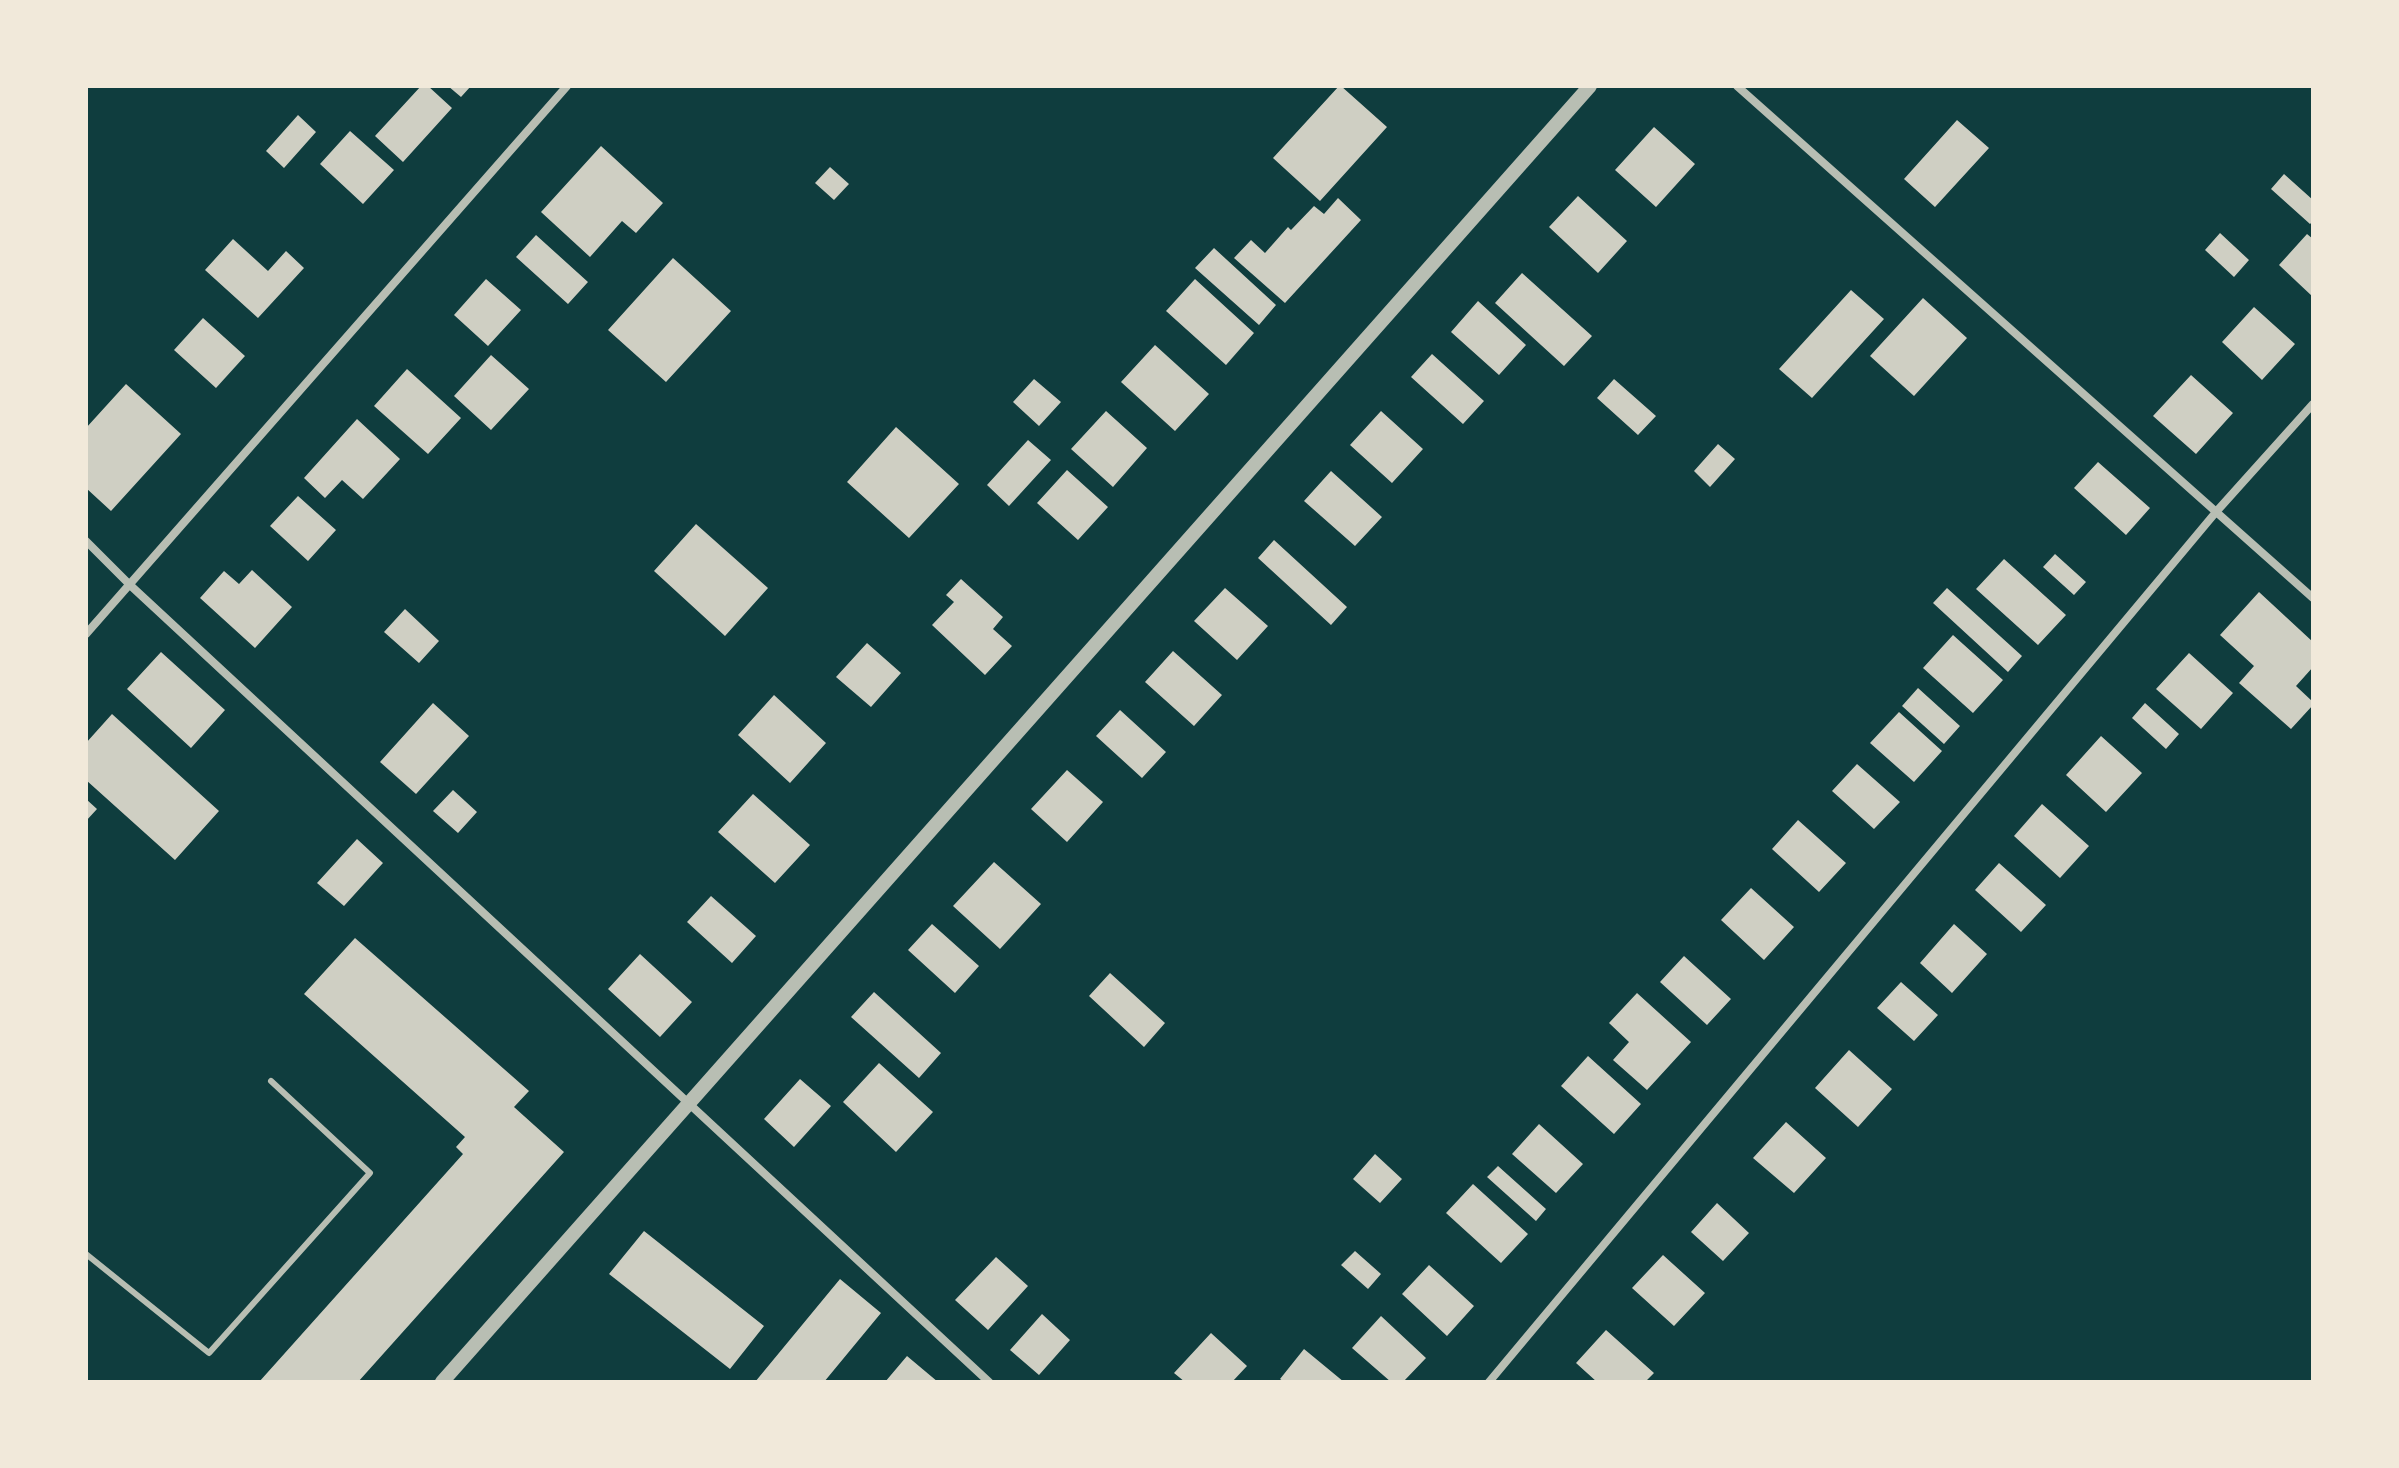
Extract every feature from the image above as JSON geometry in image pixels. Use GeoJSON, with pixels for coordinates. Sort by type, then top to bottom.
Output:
{"type":"FeatureCollection","features":[{"type":"Feature","properties":{"kind":"street"},"geometry":{"type":"LineString","coordinates":[[86,634],[567,86]]}},
{"type":"Feature","properties":{"kind":"street"},"geometry":{"type":"LineString","coordinates":[[442,1382],[1590,86]]}},
{"type":"Feature","properties":{"kind":"street"},"geometry":{"type":"LineString","coordinates":[[1737,86],[2313,598]]}},
{"type":"Feature","properties":{"kind":"street"},"geometry":{"type":"LineString","coordinates":[[1489,1382],[2216,512],[2313,404]]}},
{"type":"Feature","properties":{"kind":"street"},"geometry":{"type":"LineString","coordinates":[[86,541],[989,1382]]}},
{"type":"Feature","properties":{"kind":"lane"},"geometry":{"type":"LineString","coordinates":[[86,1254],[209,1353],[370,1173],[271,1081]]}},
{"type":"Feature","properties":{"kind":"building"},"geometry":{"type":"Polygon","coordinates":[[[421,86],[428,86],[452,108],[403,162],[375,136],[421,86]]]}},
{"type":"Feature","properties":{"kind":"building"},"geometry":{"type":"Polygon","coordinates":[[[448,86],[471,86],[461,97],[448,86]]]}},
{"type":"Feature","properties":{"kind":"building"},"geometry":{"type":"Polygon","coordinates":[[[1339,86],[1387,127],[1320,201],[1273,158],[1339,86]]]}},
{"type":"Feature","properties":{"kind":"building"},"geometry":{"type":"Polygon","coordinates":[[[298,115],[316,132],[284,168],[266,151],[298,115]]]}},
{"type":"Feature","properties":{"kind":"building"},"geometry":{"type":"Polygon","coordinates":[[[1957,120],[1989,148],[1935,207],[1904,179],[1957,120]]]}},
{"type":"Feature","properties":{"kind":"building"},"geometry":{"type":"Polygon","coordinates":[[[1654,127],[1695,164],[1656,207],[1615,170],[1654,127]]]}},
{"type":"Feature","properties":{"kind":"building"},"geometry":{"type":"Polygon","coordinates":[[[350,131],[394,170],[363,204],[320,164],[350,131]]]}},
{"type":"Feature","properties":{"kind":"building"},"geometry":{"type":"Polygon","coordinates":[[[601,146],[663,203],[636,233],[622,221],[590,257],[541,212],[601,146]]]}},
{"type":"Feature","properties":{"kind":"building"},"geometry":{"type":"Polygon","coordinates":[[[830,167],[849,184],[834,200],[815,183],[830,167]]]}},
{"type":"Feature","properties":{"kind":"building"},"geometry":{"type":"Polygon","coordinates":[[[2284,174],[2313,200],[2313,221],[2310,224],[2271,189],[2284,174]]]}},
{"type":"Feature","properties":{"kind":"building"},"geometry":{"type":"Polygon","coordinates":[[[1578,196],[1627,241],[1598,273],[1549,227],[1578,196]]]}},
{"type":"Feature","properties":{"kind":"building"},"geometry":{"type":"Polygon","coordinates":[[[1338,198],[1361,220],[1285,303],[1234,258],[1251,240],[1265,253],[1288,227],[1291,230],[1314,206],[1324,214],[1338,198]]]}},
{"type":"Feature","properties":{"kind":"building"},"geometry":{"type":"Polygon","coordinates":[[[2220,233],[2249,260],[2234,277],[2205,250],[2220,233]]]}},
{"type":"Feature","properties":{"kind":"building"},"geometry":{"type":"Polygon","coordinates":[[[2307,234],[2313,239],[2313,297],[2279,265],[2307,234]]]}},
{"type":"Feature","properties":{"kind":"building"},"geometry":{"type":"Polygon","coordinates":[[[536,235],[588,282],[568,304],[516,257],[536,235]]]}},
{"type":"Feature","properties":{"kind":"building"},"geometry":{"type":"Polygon","coordinates":[[[233,239],[268,271],[286,251],[304,268],[258,318],[205,270],[233,239]]]}},
{"type":"Feature","properties":{"kind":"building"},"geometry":{"type":"Polygon","coordinates":[[[1214,248],[1276,305],[1259,325],[1195,268],[1214,248]]]}},
{"type":"Feature","properties":{"kind":"building"},"geometry":{"type":"Polygon","coordinates":[[[673,258],[731,311],[666,382],[608,330],[673,258]]]}},
{"type":"Feature","properties":{"kind":"building"},"geometry":{"type":"Polygon","coordinates":[[[1522,273],[1592,336],[1564,366],[1495,303],[1522,273]]]}},
{"type":"Feature","properties":{"kind":"building"},"geometry":{"type":"Polygon","coordinates":[[[486,279],[521,310],[488,346],[454,315],[486,279]]]}},
{"type":"Feature","properties":{"kind":"building"},"geometry":{"type":"Polygon","coordinates":[[[1195,279],[1254,333],[1226,365],[1166,311],[1195,279]]]}},
{"type":"Feature","properties":{"kind":"building"},"geometry":{"type":"Polygon","coordinates":[[[1851,290],[1884,319],[1812,398],[1779,369],[1851,290]]]}},
{"type":"Feature","properties":{"kind":"building"},"geometry":{"type":"Polygon","coordinates":[[[1923,298],[1967,338],[1914,396],[1870,356],[1923,298]]]}},
{"type":"Feature","properties":{"kind":"building"},"geometry":{"type":"Polygon","coordinates":[[[1478,301],[1526,345],[1499,375],[1451,332],[1478,301]]]}},
{"type":"Feature","properties":{"kind":"building"},"geometry":{"type":"Polygon","coordinates":[[[2254,307],[2295,344],[2262,380],[2222,342],[2254,307]]]}},
{"type":"Feature","properties":{"kind":"building"},"geometry":{"type":"Polygon","coordinates":[[[203,318],[245,356],[216,388],[174,350],[203,318]]]}},
{"type":"Feature","properties":{"kind":"building"},"geometry":{"type":"Polygon","coordinates":[[[1155,345],[1209,394],[1175,431],[1121,382],[1155,345]]]}},
{"type":"Feature","properties":{"kind":"building"},"geometry":{"type":"Polygon","coordinates":[[[1432,354],[1484,401],[1463,424],[1411,377],[1432,354]]]}},
{"type":"Feature","properties":{"kind":"building"},"geometry":{"type":"Polygon","coordinates":[[[491,355],[529,389],[491,430],[454,396],[491,355]]]}},
{"type":"Feature","properties":{"kind":"building"},"geometry":{"type":"Polygon","coordinates":[[[407,369],[461,418],[428,454],[374,406],[407,369]]]}},
{"type":"Feature","properties":{"kind":"building"},"geometry":{"type":"Polygon","coordinates":[[[2191,375],[2233,413],[2196,454],[2153,416],[2191,375]]]}},
{"type":"Feature","properties":{"kind":"building"},"geometry":{"type":"Polygon","coordinates":[[[1034,379],[1061,402],[1039,426],[1013,402],[1034,379]]]}},
{"type":"Feature","properties":{"kind":"building"},"geometry":{"type":"Polygon","coordinates":[[[1614,379],[1656,416],[1638,435],[1597,398],[1614,379]]]}},
{"type":"Feature","properties":{"kind":"building"},"geometry":{"type":"Polygon","coordinates":[[[126,384],[181,434],[111,511],[86,488],[86,428],[126,384]]]}},
{"type":"Feature","properties":{"kind":"building"},"geometry":{"type":"Polygon","coordinates":[[[1106,411],[1147,448],[1113,487],[1071,449],[1106,411]]]}},
{"type":"Feature","properties":{"kind":"building"},"geometry":{"type":"Polygon","coordinates":[[[1381,411],[1423,449],[1392,483],[1350,445],[1381,411]]]}},
{"type":"Feature","properties":{"kind":"building"},"geometry":{"type":"Polygon","coordinates":[[[357,419],[400,459],[363,499],[342,480],[325,498],[304,478],[357,419]]]}},
{"type":"Feature","properties":{"kind":"building"},"geometry":{"type":"Polygon","coordinates":[[[896,427],[959,484],[909,538],[847,482],[896,427]]]}},
{"type":"Feature","properties":{"kind":"building"},"geometry":{"type":"Polygon","coordinates":[[[1028,440],[1051,460],[1009,506],[987,485],[1028,440]]]}},
{"type":"Feature","properties":{"kind":"building"},"geometry":{"type":"Polygon","coordinates":[[[1718,444],[1735,459],[1710,487],[1694,471],[1718,444]]]}},
{"type":"Feature","properties":{"kind":"building"},"geometry":{"type":"Polygon","coordinates":[[[2098,462],[2150,508],[2126,535],[2074,488],[2098,462]]]}},
{"type":"Feature","properties":{"kind":"building"},"geometry":{"type":"Polygon","coordinates":[[[1067,470],[1108,507],[1078,540],[1037,503],[1067,470]]]}},
{"type":"Feature","properties":{"kind":"building"},"geometry":{"type":"Polygon","coordinates":[[[1331,471],[1382,517],[1355,546],[1304,501],[1331,471]]]}},
{"type":"Feature","properties":{"kind":"building"},"geometry":{"type":"Polygon","coordinates":[[[298,496],[336,530],[308,561],[270,526],[298,496]]]}},
{"type":"Feature","properties":{"kind":"building"},"geometry":{"type":"Polygon","coordinates":[[[696,524],[768,588],[725,636],[654,571],[696,524]]]}},
{"type":"Feature","properties":{"kind":"building"},"geometry":{"type":"Polygon","coordinates":[[[1274,540],[1347,607],[1331,625],[1258,558],[1274,540]]]}},
{"type":"Feature","properties":{"kind":"building"},"geometry":{"type":"Polygon","coordinates":[[[2055,554],[2086,582],[2074,595],[2043,567],[2055,554]]]}},
{"type":"Feature","properties":{"kind":"building"},"geometry":{"type":"Polygon","coordinates":[[[2004,559],[2066,615],[2038,645],[1976,589],[2004,559]]]}},
{"type":"Feature","properties":{"kind":"building"},"geometry":{"type":"Polygon","coordinates":[[[252,570],[292,607],[255,648],[200,598],[224,571],[239,584],[252,570]]]}},
{"type":"Feature","properties":{"kind":"building"},"geometry":{"type":"Polygon","coordinates":[[[961,579],[1003,617],[993,629],[1012,646],[985,675],[932,625],[954,602],[946,595],[961,579]]]}},
{"type":"Feature","properties":{"kind":"building"},"geometry":{"type":"Polygon","coordinates":[[[1225,588],[1268,626],[1237,660],[1194,621],[1225,588]]]}},
{"type":"Feature","properties":{"kind":"building"},"geometry":{"type":"Polygon","coordinates":[[[1947,588],[2022,656],[2008,672],[1933,603],[1947,588]]]}},
{"type":"Feature","properties":{"kind":"building"},"geometry":{"type":"Polygon","coordinates":[[[2259,592],[2313,642],[2313,667],[2296,686],[2313,705],[2291,729],[2239,683],[2254,666],[2220,635],[2259,592]]]}},
{"type":"Feature","properties":{"kind":"building"},"geometry":{"type":"Polygon","coordinates":[[[405,609],[439,641],[419,663],[384,632],[405,609]]]}},
{"type":"Feature","properties":{"kind":"building"},"geometry":{"type":"Polygon","coordinates":[[[1953,635],[2003,680],[1973,713],[1923,668],[1953,635]]]}},
{"type":"Feature","properties":{"kind":"building"},"geometry":{"type":"Polygon","coordinates":[[[867,643],[901,673],[871,707],[836,677],[867,643]]]}},
{"type":"Feature","properties":{"kind":"building"},"geometry":{"type":"Polygon","coordinates":[[[1173,651],[1222,695],[1194,726],[1145,682],[1173,651]]]}},
{"type":"Feature","properties":{"kind":"building"},"geometry":{"type":"Polygon","coordinates":[[[161,652],[225,710],[191,748],[127,689],[161,652]]]}},
{"type":"Feature","properties":{"kind":"building"},"geometry":{"type":"Polygon","coordinates":[[[2189,653],[2233,693],[2201,729],[2156,689],[2189,653]]]}},
{"type":"Feature","properties":{"kind":"building"},"geometry":{"type":"Polygon","coordinates":[[[1918,688],[1960,726],[1944,744],[1902,706],[1918,688]]]}},
{"type":"Feature","properties":{"kind":"building"},"geometry":{"type":"Polygon","coordinates":[[[774,695],[826,743],[790,783],[738,735],[774,695]]]}},
{"type":"Feature","properties":{"kind":"building"},"geometry":{"type":"Polygon","coordinates":[[[433,703],[469,736],[416,794],[380,762],[433,703]]]}},
{"type":"Feature","properties":{"kind":"building"},"geometry":{"type":"Polygon","coordinates":[[[2145,703],[2179,734],[2166,749],[2132,718],[2145,703]]]}},
{"type":"Feature","properties":{"kind":"building"},"geometry":{"type":"Polygon","coordinates":[[[1120,710],[1166,752],[1142,778],[1096,736],[1120,710]]]}},
{"type":"Feature","properties":{"kind":"building"},"geometry":{"type":"Polygon","coordinates":[[[1899,712],[1942,751],[1914,782],[1870,743],[1899,712]]]}},
{"type":"Feature","properties":{"kind":"building"},"geometry":{"type":"Polygon","coordinates":[[[112,714],[219,811],[175,860],[86,780],[86,743],[112,714]]]}},
{"type":"Feature","properties":{"kind":"building"},"geometry":{"type":"Polygon","coordinates":[[[2101,736],[2142,773],[2106,812],[2066,775],[2101,736]]]}},
{"type":"Feature","properties":{"kind":"building"},"geometry":{"type":"Polygon","coordinates":[[[1857,764],[1900,802],[1874,829],[1832,791],[1857,764]]]}},
{"type":"Feature","properties":{"kind":"building"},"geometry":{"type":"Polygon","coordinates":[[[1067,770],[1103,802],[1067,842],[1031,809],[1067,770]]]}},
{"type":"Feature","properties":{"kind":"building"},"geometry":{"type":"Polygon","coordinates":[[[453,790],[477,812],[458,833],[433,811],[453,790]]]}},
{"type":"Feature","properties":{"kind":"building"},"geometry":{"type":"Polygon","coordinates":[[[753,794],[810,845],[775,883],[718,832],[753,794]]]}},
{"type":"Feature","properties":{"kind":"building"},"geometry":{"type":"Polygon","coordinates":[[[86,799],[97,809],[86,821],[86,799]]]}},
{"type":"Feature","properties":{"kind":"building"},"geometry":{"type":"Polygon","coordinates":[[[2042,804],[2089,846],[2060,878],[2014,836],[2042,804]]]}},
{"type":"Feature","properties":{"kind":"building"},"geometry":{"type":"Polygon","coordinates":[[[1798,820],[1846,863],[1819,892],[1772,849],[1798,820]]]}},
{"type":"Feature","properties":{"kind":"building"},"geometry":{"type":"Polygon","coordinates":[[[357,839],[383,863],[344,906],[317,883],[357,839]]]}},
{"type":"Feature","properties":{"kind":"building"},"geometry":{"type":"Polygon","coordinates":[[[994,862],[1041,904],[1000,949],[953,906],[994,862]]]}},
{"type":"Feature","properties":{"kind":"building"},"geometry":{"type":"Polygon","coordinates":[[[1999,863],[2046,905],[2021,932],[1975,890],[1999,863]]]}},
{"type":"Feature","properties":{"kind":"building"},"geometry":{"type":"Polygon","coordinates":[[[1751,888],[1794,927],[1764,960],[1721,920],[1751,888]]]}},
{"type":"Feature","properties":{"kind":"building"},"geometry":{"type":"Polygon","coordinates":[[[711,896],[756,936],[732,963],[687,922],[711,896]]]}},
{"type":"Feature","properties":{"kind":"building"},"geometry":{"type":"Polygon","coordinates":[[[932,924],[979,966],[955,993],[908,950],[932,924]]]}},
{"type":"Feature","properties":{"kind":"building"},"geometry":{"type":"Polygon","coordinates":[[[1954,924],[1987,954],[1952,993],[1920,963],[1954,924]]]}},
{"type":"Feature","properties":{"kind":"building"},"geometry":{"type":"Polygon","coordinates":[[[355,938],[529,1091],[514,1107],[564,1152],[358,1382],[259,1382],[463,1154],[456,1147],[465,1137],[304,994],[355,938]]]}},
{"type":"Feature","properties":{"kind":"building"},"geometry":{"type":"Polygon","coordinates":[[[640,954],[692,1002],[660,1037],[608,989],[640,954]]]}},
{"type":"Feature","properties":{"kind":"building"},"geometry":{"type":"Polygon","coordinates":[[[1684,956],[1731,999],[1707,1025],[1660,982],[1684,956]]]}},
{"type":"Feature","properties":{"kind":"building"},"geometry":{"type":"Polygon","coordinates":[[[1110,973],[1165,1023],[1144,1047],[1089,996],[1110,973]]]}},
{"type":"Feature","properties":{"kind":"building"},"geometry":{"type":"Polygon","coordinates":[[[1901,982],[1938,1015],[1914,1041],[1877,1008],[1901,982]]]}},
{"type":"Feature","properties":{"kind":"building"},"geometry":{"type":"Polygon","coordinates":[[[874,992],[941,1053],[919,1078],[851,1017],[874,992]]]}},
{"type":"Feature","properties":{"kind":"building"},"geometry":{"type":"Polygon","coordinates":[[[1637,993],[1691,1042],[1647,1090],[1613,1060],[1629,1042],[1609,1023],[1637,993]]]}},
{"type":"Feature","properties":{"kind":"building"},"geometry":{"type":"Polygon","coordinates":[[[1849,1050],[1892,1089],[1858,1127],[1815,1088],[1849,1050]]]}},
{"type":"Feature","properties":{"kind":"building"},"geometry":{"type":"Polygon","coordinates":[[[1588,1056],[1641,1104],[1614,1134],[1561,1086],[1588,1056]]]}},
{"type":"Feature","properties":{"kind":"building"},"geometry":{"type":"Polygon","coordinates":[[[879,1063],[933,1112],[896,1152],[843,1102],[879,1063]]]}},
{"type":"Feature","properties":{"kind":"building"},"geometry":{"type":"Polygon","coordinates":[[[800,1079],[831,1106],[794,1147],[764,1119],[800,1079]]]}},
{"type":"Feature","properties":{"kind":"building"},"geometry":{"type":"Polygon","coordinates":[[[1786,1122],[1826,1158],[1794,1193],[1753,1158],[1786,1122]]]}},
{"type":"Feature","properties":{"kind":"building"},"geometry":{"type":"Polygon","coordinates":[[[1539,1124],[1583,1164],[1556,1193],[1512,1154],[1539,1124]]]}},
{"type":"Feature","properties":{"kind":"building"},"geometry":{"type":"Polygon","coordinates":[[[1375,1154],[1402,1179],[1380,1203],[1353,1179],[1375,1154]]]}},
{"type":"Feature","properties":{"kind":"building"},"geometry":{"type":"Polygon","coordinates":[[[1498,1166],[1546,1209],[1536,1221],[1487,1177],[1498,1166]]]}},
{"type":"Feature","properties":{"kind":"building"},"geometry":{"type":"Polygon","coordinates":[[[1473,1184],[1528,1234],[1501,1263],[1446,1213],[1473,1184]]]}},
{"type":"Feature","properties":{"kind":"building"},"geometry":{"type":"Polygon","coordinates":[[[1717,1203],[1749,1233],[1723,1261],[1691,1232],[1717,1203]]]}},
{"type":"Feature","properties":{"kind":"building"},"geometry":{"type":"Polygon","coordinates":[[[644,1231],[764,1326],[730,1369],[609,1274],[644,1231]]]}},
{"type":"Feature","properties":{"kind":"building"},"geometry":{"type":"Polygon","coordinates":[[[1355,1251],[1381,1274],[1368,1289],[1341,1265],[1355,1251]]]}},
{"type":"Feature","properties":{"kind":"building"},"geometry":{"type":"Polygon","coordinates":[[[1663,1255],[1705,1293],[1674,1326],[1632,1288],[1663,1255]]]}},
{"type":"Feature","properties":{"kind":"building"},"geometry":{"type":"Polygon","coordinates":[[[996,1257],[1028,1286],[988,1330],[955,1300],[996,1257]]]}},
{"type":"Feature","properties":{"kind":"building"},"geometry":{"type":"Polygon","coordinates":[[[1429,1265],[1474,1306],[1447,1336],[1402,1294],[1429,1265]]]}},
{"type":"Feature","properties":{"kind":"building"},"geometry":{"type":"Polygon","coordinates":[[[840,1279],[881,1313],[824,1382],[755,1382],[840,1279]]]}},
{"type":"Feature","properties":{"kind":"building"},"geometry":{"type":"Polygon","coordinates":[[[1042,1314],[1070,1340],[1039,1375],[1010,1350],[1042,1314]]]}},
{"type":"Feature","properties":{"kind":"building"},"geometry":{"type":"Polygon","coordinates":[[[1381,1316],[1426,1358],[1403,1382],[1391,1382],[1352,1348],[1381,1316]]]}},
{"type":"Feature","properties":{"kind":"building"},"geometry":{"type":"Polygon","coordinates":[[[1606,1330],[1654,1373],[1645,1382],[1597,1382],[1576,1363],[1606,1330]]]}},
{"type":"Feature","properties":{"kind":"building"},"geometry":{"type":"Polygon","coordinates":[[[1211,1333],[1247,1366],[1232,1382],[1185,1382],[1174,1373],[1211,1333]]]}},
{"type":"Feature","properties":{"kind":"building"},"geometry":{"type":"Polygon","coordinates":[[[1304,1349],[1344,1382],[1284,1382],[1280,1379],[1304,1349]]]}},
{"type":"Feature","properties":{"kind":"building"},"geometry":{"type":"Polygon","coordinates":[[[907,1356],[938,1382],[885,1382],[907,1356]]]}}]}
